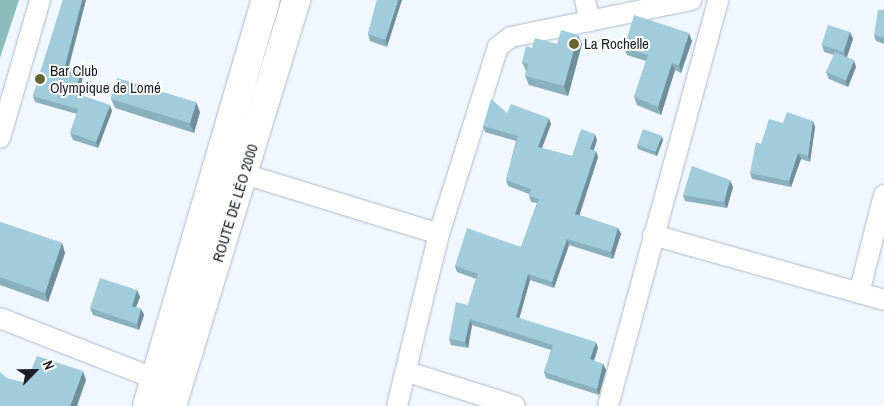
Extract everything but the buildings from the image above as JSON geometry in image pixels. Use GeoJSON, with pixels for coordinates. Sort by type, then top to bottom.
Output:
{"type":"FeatureCollection","features":[{"type":"Feature","properties":{"kind":"street"},"geometry":{"type":"LineString","coordinates":[[0,138],[40,0]]}},
{"type":"Feature","properties":{"kind":"street","name":"ROUTE DE LÉO 2000"},"geometry":{"type":"LineString","coordinates":[[168,391],[266,0]]}},
{"type":"Feature","properties":{"kind":"street","name":"ROUTE DE LÉO 2000"},"geometry":{"type":"LineString","coordinates":[[147,406],[168,391],[244,174],[296,0]]}},
{"type":"Feature","properties":{"kind":"street"},"geometry":{"type":"LineString","coordinates":[[585,0],[590,21]]}},
{"type":"Feature","properties":{"kind":"street"},"geometry":{"type":"LineString","coordinates":[[398,406],[408,372],[439,234],[498,47],[511,37],[691,0]]}},
{"type":"Feature","properties":{"kind":"street"},"geometry":{"type":"LineString","coordinates":[[608,406],[653,234],[718,0]]}},
{"type":"Feature","properties":{"kind":"street"},"geometry":{"type":"LineString","coordinates":[[244,174],[439,234]]}},
{"type":"Feature","properties":{"kind":"street"},"geometry":{"type":"LineString","coordinates":[[859,293],[884,195]]}},
{"type":"Feature","properties":{"kind":"street"},"geometry":{"type":"LineString","coordinates":[[653,234],[884,300]]}},
{"type":"Feature","properties":{"kind":"street"},"geometry":{"type":"LineString","coordinates":[[0,318],[168,391]]}},
{"type":"Feature","properties":{"kind":"street"},"geometry":{"type":"LineString","coordinates":[[408,372],[515,406]]}},
{"type":"Feature","properties":{"kind":"shaded area"},"geometry":{"type":"Polygon","coordinates":[[[0,0],[19,0],[0,58],[0,0]]]}},
{"type":"Feature","properties":{"kind":"place","name":"La Rochelle"},"geometry":{"type":"Point","coordinates":[574,44]}},
{"type":"Feature","properties":{"kind":"place","name":"Bar Club Olympique de Lomé"},"geometry":{"type":"Point","coordinates":[40,79]}}]}
